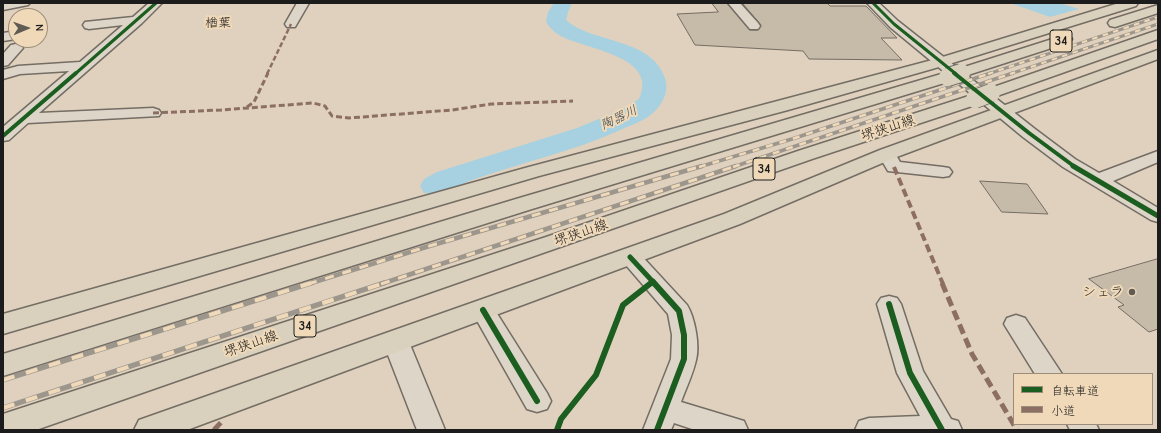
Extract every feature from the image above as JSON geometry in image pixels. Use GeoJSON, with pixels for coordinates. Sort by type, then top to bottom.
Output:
{"type":"FeatureCollection","features":[{"type":"Feature","properties":{"kind":"main road"},"geometry":{"type":"LineString","coordinates":[[3,324],[532,172],[782,106],[951,70],[1132,3]]}},
{"type":"Feature","properties":{"kind":"main road"},"geometry":{"type":"LineString","coordinates":[[1106,26],[1158,10]]}},
{"type":"Feature","properties":{"kind":"main road","name":"堺狭山線"},"geometry":{"type":"LineString","coordinates":[[3,428],[554,242],[797,158],[989,101],[1158,34]]}},
{"type":"Feature","properties":{"kind":"main road","name":"34"},"geometry":{"type":"LineString","coordinates":[[3,365],[951,70],[1076,36]]}},
{"type":"Feature","properties":{"kind":"main road"},"geometry":{"type":"LineString","coordinates":[[162,427],[732,219],[887,154],[989,101],[1158,54]]}},
{"type":"Feature","properties":{"kind":"street"},"geometry":{"type":"LineString","coordinates":[[3,7],[24,3]]}},
{"type":"Feature","properties":{"kind":"street"},"geometry":{"type":"LineString","coordinates":[[3,136],[156,3]]}},
{"type":"Feature","properties":{"kind":"street"},"geometry":{"type":"LineString","coordinates":[[291,24],[303,3]]}},
{"type":"Feature","properties":{"kind":"street"},"geometry":{"type":"LineString","coordinates":[[734,3],[754,26]]}},
{"type":"Feature","properties":{"kind":"street"},"geometry":{"type":"LineString","coordinates":[[873,3],[894,24],[1029,134],[1069,163],[1158,216]]}},
{"type":"Feature","properties":{"kind":"street"},"geometry":{"type":"LineString","coordinates":[[90,25],[138,20]]}},
{"type":"Feature","properties":{"kind":"street"},"geometry":{"type":"LineString","coordinates":[[14,48],[5,69],[18,70],[84,66]]}},
{"type":"Feature","properties":{"kind":"street"},"geometry":{"type":"LineString","coordinates":[[24,118],[153,113]]}},
{"type":"Feature","properties":{"kind":"street"},"geometry":{"type":"LineString","coordinates":[[887,154],[894,167],[943,172]]}},
{"type":"Feature","properties":{"kind":"street"},"geometry":{"type":"LineString","coordinates":[[1099,180],[1158,156]]}},
{"type":"Feature","properties":{"kind":"street"},"geometry":{"type":"LineString","coordinates":[[630,257],[679,311],[684,335],[684,359],[661,420],[734,430]]}},
{"type":"Feature","properties":{"kind":"street"},"geometry":{"type":"LineString","coordinates":[[889,304],[910,373],[944,429]]}},
{"type":"Feature","properties":{"kind":"street"},"geometry":{"type":"LineString","coordinates":[[483,310],[537,401]]}},
{"type":"Feature","properties":{"kind":"street"},"geometry":{"type":"LineString","coordinates":[[1016,324],[1048,373]]}},
{"type":"Feature","properties":{"kind":"street"},"geometry":{"type":"LineString","coordinates":[[396,342],[431,430]]}},
{"type":"Feature","properties":{"kind":"street"},"geometry":{"type":"LineString","coordinates":[[869,430],[944,429]]}},
{"type":"Feature","properties":{"kind":"water"},"geometry":{"type":"Polygon","coordinates":[[[1010,3],[1059,3],[1079,9],[1050,17],[1010,3]]]}},
{"type":"Feature","properties":{"kind":"building"},"geometry":{"type":"Polygon","coordinates":[[[712,3],[727,3],[750,30],[758,30],[761,25],[742,3],[827,3],[830,6],[866,6],[897,38],[881,38],[902,60],[809,59],[803,51],[695,45],[677,14],[718,12],[712,3]]]}},
{"type":"Feature","properties":{"kind":"building"},"geometry":{"type":"Polygon","coordinates":[[[980,181],[1027,184],[1048,214],[1002,212],[980,181]]]}},
{"type":"Feature","properties":{"kind":"building","name":"シェラ"},"geometry":{"type":"Polygon","coordinates":[[[1158,259],[1158,329],[1149,332],[1118,307],[1124,305],[1089,279],[1158,259]]]}},
{"type":"Feature","properties":{"kind":"waterway","name":"陶器川"},"geometry":{"type":"LineString","coordinates":[[435,186],[448,178],[462,173],[551,146],[604,127],[643,109],[651,100],[654,84],[648,68],[638,59],[629,54],[608,45],[566,31],[556,22],[558,12],[563,3]]}},
{"type":"Feature","properties":{"kind":"railway"},"geometry":{"type":"LineString","coordinates":[[989,74],[1158,17]]}},
{"type":"Feature","properties":{"kind":"railway"},"geometry":{"type":"LineString","coordinates":[[1010,74],[1158,24]]}},
{"type":"Feature","properties":{"kind":"railway"},"geometry":{"type":"LineString","coordinates":[[734,167],[1013,73]]}},
{"type":"Feature","properties":{"kind":"railway"},"geometry":{"type":"LineString","coordinates":[[699,167],[792,139],[989,74]]}},
{"type":"Feature","properties":{"kind":"railway"},"geometry":{"type":"LineString","coordinates":[[308,284],[426,247],[702,166]]}},
{"type":"Feature","properties":{"kind":"railway"},"geometry":{"type":"LineString","coordinates":[[381,284],[734,167]]}},
{"type":"Feature","properties":{"kind":"railway"},"geometry":{"type":"LineString","coordinates":[[3,380],[311,283]]}},
{"type":"Feature","properties":{"kind":"railway"},"geometry":{"type":"LineString","coordinates":[[3,408],[384,283]]}},
{"type":"Feature","properties":{"kind":"marked path"},"geometry":{"type":"LineString","coordinates":[[247,107],[254,102],[291,24]]}},
{"type":"Feature","properties":{"kind":"marked path"},"geometry":{"type":"LineString","coordinates":[[153,113],[221,110],[313,103],[325,106],[332,116],[349,118],[452,110],[491,104],[573,101]]}},
{"type":"Feature","properties":{"kind":"marked path"},"geometry":{"type":"LineString","coordinates":[[894,167],[972,354],[1013,423]]}},
{"type":"Feature","properties":{"kind":"marked path"},"geometry":{"type":"LineString","coordinates":[[214,430],[224,419]]}},
{"type":"Feature","properties":{"kind":"marked path"},"geometry":{"type":"LineString","coordinates":[[1014,425],[1017,430]]}},
{"type":"Feature","properties":{"kind":"cycle path"},"geometry":{"type":"LineString","coordinates":[[3,136],[156,3]]}},
{"type":"Feature","properties":{"kind":"cycle path"},"geometry":{"type":"LineString","coordinates":[[873,3],[894,24],[1029,133],[1069,163],[1158,216]]}},
{"type":"Feature","properties":{"kind":"cycle path"},"geometry":{"type":"LineString","coordinates":[[630,257],[679,311],[684,335],[684,359],[657,430]]}},
{"type":"Feature","properties":{"kind":"cycle path"},"geometry":{"type":"LineString","coordinates":[[557,430],[561,419],[596,375],[623,305],[653,281]]}},
{"type":"Feature","properties":{"kind":"cycle path"},"geometry":{"type":"LineString","coordinates":[[889,304],[910,373],[942,430]]}},
{"type":"Feature","properties":{"kind":"cycle path"},"geometry":{"type":"LineString","coordinates":[[483,310],[537,401]]}},
{"type":"Feature","properties":{"kind":"place","name":"シェラ"},"geometry":{"type":"Point","coordinates":[1132,292]}},
{"type":"Feature","properties":{"kind":"district","name":"楢葉"},"geometry":{"type":"Point","coordinates":[218,23]}}]}
